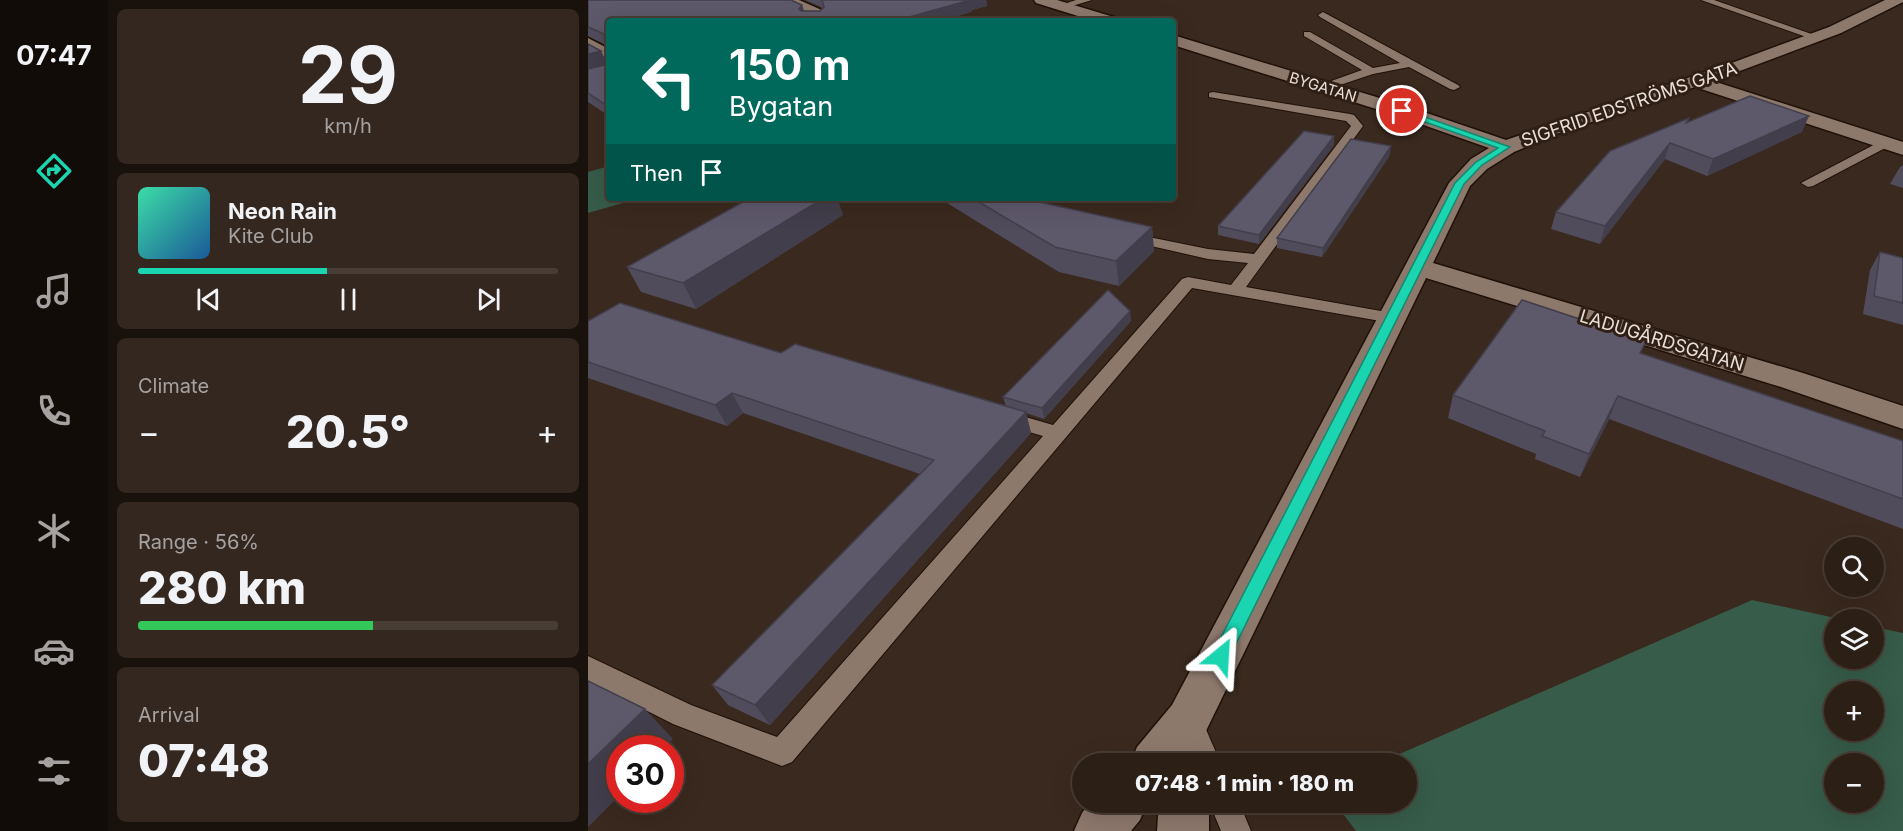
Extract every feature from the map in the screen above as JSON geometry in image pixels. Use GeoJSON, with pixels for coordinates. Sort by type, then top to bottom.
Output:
{"type":"FeatureCollection","features":[{"type":"Feature","properties":{"kind":"street"},"geometry":{"type":"LineString","coordinates":[[786,0],[819,14],[816,18]]}},
{"type":"Feature","properties":{"kind":"street"},"geometry":{"type":"LineString","coordinates":[[1041,0],[1101,18]]}},
{"type":"Feature","properties":{"kind":"street","name":"SIGFRID EDSTRÖMS GATA"},"geometry":{"type":"LineString","coordinates":[[1170,753],[1187,742],[1392,318],[1460,183],[1479,164],[1506,147],[1552,129],[1697,82],[1815,37],[1897,0]]}},
{"type":"Feature","properties":{"kind":"street","name":"BYGATAN"},"geometry":{"type":"LineString","coordinates":[[1176,41],[1506,147]]}},
{"type":"Feature","properties":{"kind":"street"},"geometry":{"type":"LineString","coordinates":[[588,43],[606,55]]}},
{"type":"Feature","properties":{"kind":"street"},"geometry":{"type":"LineString","coordinates":[[1697,82],[1897,142]]}},
{"type":"Feature","properties":{"kind":"street","name":"LADUGÅRDSGATAN"},"geometry":{"type":"LineString","coordinates":[[1419,267],[1792,380],[1903,418]]}},
{"type":"Feature","properties":{"kind":"street"},"geometry":{"type":"LineString","coordinates":[[1100,831],[1114,813]]}},
{"type":"Feature","properties":{"kind":"street"},"geometry":{"type":"LineString","coordinates":[[1183,831],[1184,813]]}},
{"type":"Feature","properties":{"kind":"lane"},"geometry":{"type":"LineString","coordinates":[[1062,6],[1088,0]]}},
{"type":"Feature","properties":{"kind":"lane"},"geometry":{"type":"LineString","coordinates":[[1704,0],[1815,37]]}},
{"type":"Feature","properties":{"kind":"lane"},"geometry":{"type":"LineString","coordinates":[[1323,15],[1454,87]]}},
{"type":"Feature","properties":{"kind":"lane"},"geometry":{"type":"LineString","coordinates":[[1307,34],[1371,71]]}},
{"type":"Feature","properties":{"kind":"lane"},"geometry":{"type":"LineString","coordinates":[[1324,87],[1371,71],[1410,64]]}},
{"type":"Feature","properties":{"kind":"lane"},"geometry":{"type":"LineString","coordinates":[[1213,95],[1350,118],[1357,126],[1236,289]]}},
{"type":"Feature","properties":{"kind":"lane"},"geometry":{"type":"LineString","coordinates":[[1808,183],[1897,142]]}},
{"type":"Feature","properties":{"kind":"lane"},"geometry":{"type":"LineString","coordinates":[[1118,234],[1208,254],[1259,259]]}},
{"type":"Feature","properties":{"kind":"lane"},"geometry":{"type":"LineString","coordinates":[[588,668],[683,715],[782,752],[1188,282],[1392,318]]}},
{"type":"Feature","properties":{"kind":"lane"},"geometry":{"type":"LineString","coordinates":[[984,411],[1058,433]]}},
{"type":"Feature","properties":{"kind":"lane"},"geometry":{"type":"LineString","coordinates":[[1229,813],[1236,831]]}},
{"type":"Feature","properties":{"kind":"green space"},"geometry":{"type":"Polygon","coordinates":[[[606,167],[606,201],[630,201],[588,213],[588,172],[606,167]]]}},
{"type":"Feature","properties":{"kind":"green space"},"geometry":{"type":"Polygon","coordinates":[[[1752,600],[1824,616],[1824,669],[1884,669],[1884,629],[1903,633],[1903,831],[1356,831],[1342,813],[1417,813],[1417,753],[1402,753],[1752,600]]]}},
{"type":"Feature","properties":{"kind":"building"},"geometry":{"type":"Polygon","coordinates":[[[588,0],[791,0],[802,5],[799,9],[801,11],[820,11],[824,7],[822,0],[970,0],[906,18],[606,18],[605,50],[604,34],[588,27],[588,0]]]}},
{"type":"Feature","properties":{"kind":"building"},"geometry":{"type":"Polygon","coordinates":[[[588,44],[601,51],[588,54],[588,44]]]}},
{"type":"Feature","properties":{"kind":"building"},"geometry":{"type":"Polygon","coordinates":[[[604,65],[606,67],[606,105],[588,93],[588,69],[604,65]]]}},
{"type":"Feature","properties":{"kind":"building"},"geometry":{"type":"Polygon","coordinates":[[[1750,96],[1809,116],[1713,159],[1670,143],[1605,226],[1556,212],[1610,151],[1689,118],[1686,123],[1750,96]]]}},
{"type":"Feature","properties":{"kind":"building"},"geometry":{"type":"Polygon","coordinates":[[[1304,131],[1334,136],[1259,235],[1218,226],[1304,131]]]}},
{"type":"Feature","properties":{"kind":"building"},"geometry":{"type":"Polygon","coordinates":[[[1351,139],[1391,146],[1323,248],[1277,238],[1351,139]]]}},
{"type":"Feature","properties":{"kind":"building"},"geometry":{"type":"Polygon","coordinates":[[[745,201],[819,201],[683,283],[627,267],[745,201]]]}},
{"type":"Feature","properties":{"kind":"building"},"geometry":{"type":"Polygon","coordinates":[[[977,201],[1035,201],[1152,227],[1116,261],[1055,247],[977,201]]]}},
{"type":"Feature","properties":{"kind":"building"},"geometry":{"type":"Polygon","coordinates":[[[1880,252],[1903,258],[1903,303],[1874,296],[1880,252]]]}},
{"type":"Feature","properties":{"kind":"building"},"geometry":{"type":"Polygon","coordinates":[[[1108,290],[1130,311],[1042,408],[1003,397],[1108,290]]]}},
{"type":"Feature","properties":{"kind":"building"},"geometry":{"type":"Polygon","coordinates":[[[1522,300],[1646,341],[1640,353],[1903,441],[1903,499],[1618,396],[1589,454],[1542,436],[1545,431],[1453,395],[1522,300]]]}},
{"type":"Feature","properties":{"kind":"building"},"geometry":{"type":"Polygon","coordinates":[[[620,303],[781,353],[795,344],[1026,412],[755,705],[712,685],[934,460],[732,393],[715,405],[588,362],[588,321],[620,303]]]}},
{"type":"Feature","properties":{"kind":"building"},"geometry":{"type":"Polygon","coordinates":[[[588,681],[645,709],[618,735],[606,735],[606,747],[588,764],[588,681]]]}},
{"type":"Feature","properties":{"kind":"route"},"geometry":{"type":"LineString","coordinates":[[1221,656],[1460,183],[1490,155],[1506,147],[1402,111]]}}]}
